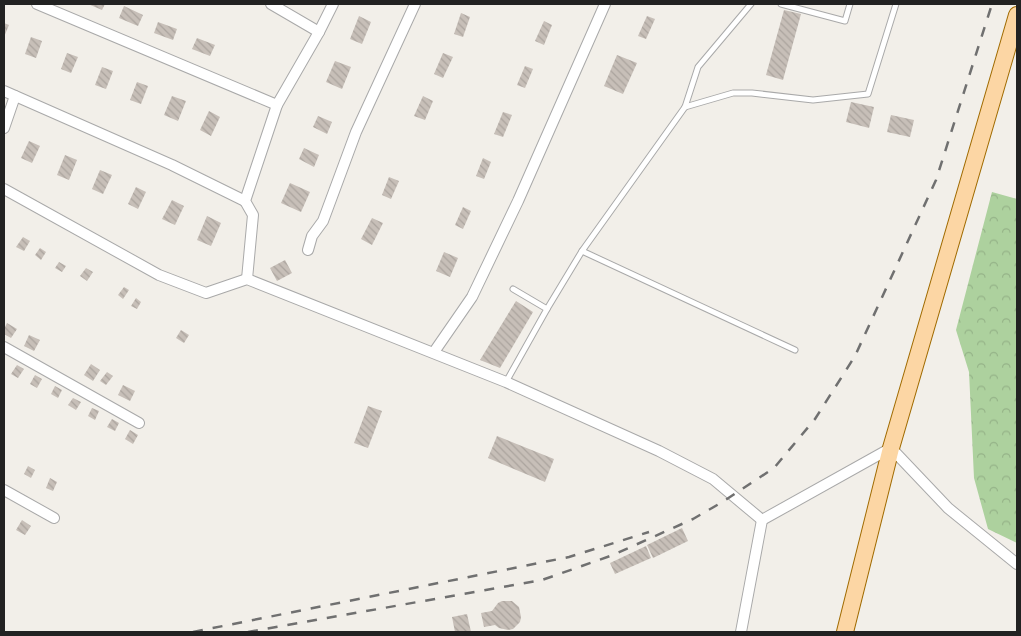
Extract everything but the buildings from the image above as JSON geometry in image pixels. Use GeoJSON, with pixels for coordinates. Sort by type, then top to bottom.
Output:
{"type":"FeatureCollection","features":[{"type":"Feature","properties":{"kind":"main road"},"geometry":{"type":"LineString","coordinates":[[845,632],[891,448],[1017,15]]}},
{"type":"Feature","properties":{"kind":"street"},"geometry":{"type":"LineString","coordinates":[[37,4],[277,105]]}},
{"type":"Feature","properties":{"kind":"street"},"geometry":{"type":"LineString","coordinates":[[272,4],[319,32]]}},
{"type":"Feature","properties":{"kind":"street"},"geometry":{"type":"LineString","coordinates":[[245,201],[277,105],[333,4]]}},
{"type":"Feature","properties":{"kind":"street"},"geometry":{"type":"LineString","coordinates":[[308,250],[312,236],[322,221],[356,132],[414,4]]}},
{"type":"Feature","properties":{"kind":"street"},"geometry":{"type":"LineString","coordinates":[[434,352],[472,297],[518,201],[605,4]]}},
{"type":"Feature","properties":{"kind":"street"},"geometry":{"type":"LineString","coordinates":[[4,91],[172,165],[245,201],[253,215],[247,279]]}},
{"type":"Feature","properties":{"kind":"street"},"geometry":{"type":"LineString","coordinates":[[4,128],[15,96]]}},
{"type":"Feature","properties":{"kind":"street"},"geometry":{"type":"LineString","coordinates":[[4,189],[159,275],[206,293],[247,279],[506,382],[659,451],[714,479],[762,520]]}},
{"type":"Feature","properties":{"kind":"street"},"geometry":{"type":"LineString","coordinates":[[4,348],[139,423]]}},
{"type":"Feature","properties":{"kind":"street"},"geometry":{"type":"LineString","coordinates":[[762,520],[891,448],[948,508],[1017,564]]}},
{"type":"Feature","properties":{"kind":"street"},"geometry":{"type":"LineString","coordinates":[[4,490],[54,518]]}},
{"type":"Feature","properties":{"kind":"street"},"geometry":{"type":"LineString","coordinates":[[741,632],[762,520]]}},
{"type":"Feature","properties":{"kind":"lane"},"geometry":{"type":"LineString","coordinates":[[506,382],[582,251],[684,107],[698,67],[751,4]]}},
{"type":"Feature","properties":{"kind":"lane"},"geometry":{"type":"LineString","coordinates":[[781,4],[845,21],[850,4]]}},
{"type":"Feature","properties":{"kind":"lane"},"geometry":{"type":"LineString","coordinates":[[684,107],[734,92],[813,100],[868,94],[896,4]]}},
{"type":"Feature","properties":{"kind":"lane"},"geometry":{"type":"LineString","coordinates":[[582,251],[795,350]]}},
{"type":"Feature","properties":{"kind":"lane"},"geometry":{"type":"LineString","coordinates":[[513,289],[547,309]]}},
{"type":"Feature","properties":{"kind":"green space"},"geometry":{"type":"Polygon","coordinates":[[[992,192],[1017,199],[1017,543],[988,529],[974,478],[969,372],[956,330],[992,192]]]}},
{"type":"Feature","properties":{"kind":"railway"},"geometry":{"type":"LineString","coordinates":[[248,632],[542,580],[613,555],[693,519],[774,468],[815,419],[855,356],[936,180],[992,4]]}},
{"type":"Feature","properties":{"kind":"railway"},"geometry":{"type":"LineString","coordinates":[[193,632],[569,557],[649,532]]}}]}
